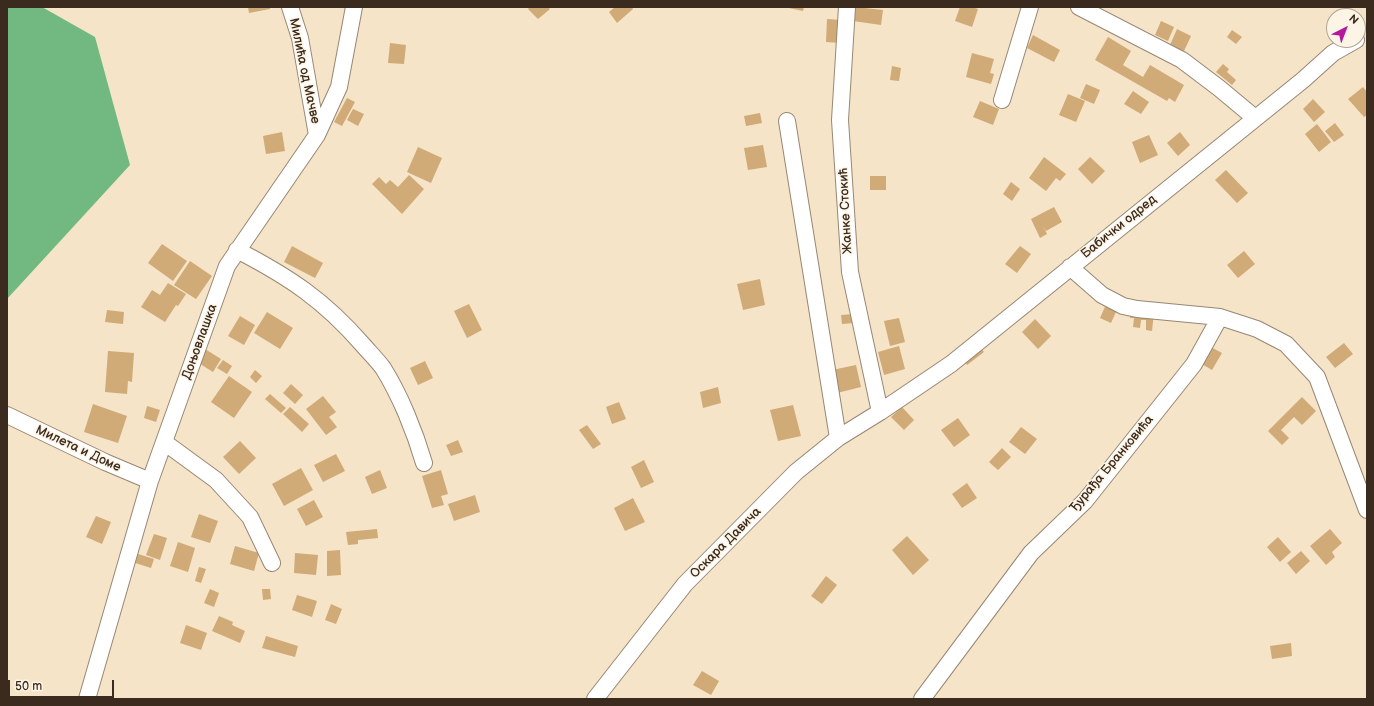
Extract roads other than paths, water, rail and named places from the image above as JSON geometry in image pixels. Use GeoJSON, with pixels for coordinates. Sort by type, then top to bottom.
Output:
{"type":"FeatureCollection","features":[{"type":"Feature","properties":{"kind":"street","name":"Милића од Мачве"},"geometry":{"type":"LineString","coordinates":[[290,7],[300,38],[318,135]]}},
{"type":"Feature","properties":{"kind":"street","name":"Доњовлашка"},"geometry":{"type":"LineString","coordinates":[[87,699],[150,481],[227,266],[318,135],[339,87],[354,7]]}},
{"type":"Feature","properties":{"kind":"street","name":"Жанке Стокић"},"geometry":{"type":"LineString","coordinates":[[847,7],[840,120],[850,272],[880,412]]}},
{"type":"Feature","properties":{"kind":"street"},"geometry":{"type":"LineString","coordinates":[[1002,100],[1030,7]]}},
{"type":"Feature","properties":{"kind":"street"},"geometry":{"type":"LineString","coordinates":[[1079,7],[1182,60],[1219,88],[1254,118]]}},
{"type":"Feature","properties":{"kind":"street","name":"Бабички одред"},"geometry":{"type":"LineString","coordinates":[[880,412],[951,364],[1303,80],[1333,53],[1342,48]]}},
{"type":"Feature","properties":{"kind":"street"},"geometry":{"type":"LineString","coordinates":[[787,121],[838,438]]}},
{"type":"Feature","properties":{"kind":"street"},"geometry":{"type":"LineString","coordinates":[[237,250],[273,268],[302,287],[343,322],[382,368],[413,428],[424,463]]}},
{"type":"Feature","properties":{"kind":"street"},"geometry":{"type":"LineString","coordinates":[[1070,267],[1102,295],[1123,306],[1137,309],[1220,317],[1257,329],[1286,344],[1317,377],[1367,510]]}},
{"type":"Feature","properties":{"kind":"street","name":"Ђурађа Бранковића"},"geometry":{"type":"LineString","coordinates":[[922,699],[1031,553],[1085,501],[1194,364],[1220,317]]}},
{"type":"Feature","properties":{"kind":"street","name":"Оскара Давича"},"geometry":{"type":"LineString","coordinates":[[595,699],[685,584],[796,472],[838,438],[880,412]]}},
{"type":"Feature","properties":{"kind":"street","name":"Милета и Доме"},"geometry":{"type":"LineString","coordinates":[[7,415],[105,462],[150,481]]}},
{"type":"Feature","properties":{"kind":"street"},"geometry":{"type":"LineString","coordinates":[[164,442],[216,480],[250,517],[272,563]]}}]}
